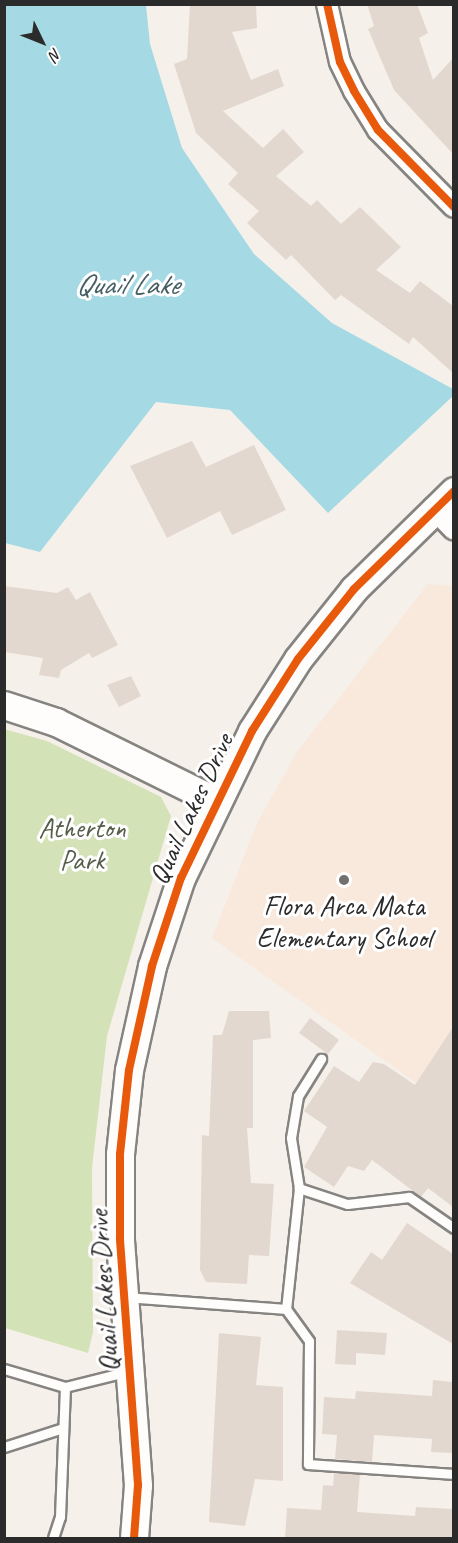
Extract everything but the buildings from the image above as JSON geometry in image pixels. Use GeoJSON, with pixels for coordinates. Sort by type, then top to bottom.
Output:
{"type":"FeatureCollection","features":[{"type":"Feature","properties":{"kind":"main road","name":"Quail Lakes Drive"},"geometry":{"type":"LineString","coordinates":[[134,1539],[138,1485],[131,1370],[123,1297],[120,1154],[129,1070],[152,966],[181,878],[216,801],[252,731],[298,659],[360,582],[433,508],[453,491]]}},
{"type":"Feature","properties":{"kind":"main road"},"geometry":{"type":"LineString","coordinates":[[4,705],[56,722],[216,801]]}},
{"type":"Feature","properties":{"kind":"street"},"geometry":{"type":"LineString","coordinates":[[327,4],[340,62],[354,92],[378,130],[453,207]]}},
{"type":"Feature","properties":{"kind":"street"},"geometry":{"type":"LineString","coordinates":[[433,508],[453,530]]}},
{"type":"Feature","properties":{"kind":"lane"},"geometry":{"type":"LineString","coordinates":[[321,1059],[298,1096],[291,1138],[299,1188],[286,1309],[309,1341],[308,1464],[453,1474]]}},
{"type":"Feature","properties":{"kind":"lane"},"geometry":{"type":"LineString","coordinates":[[299,1188],[347,1204],[409,1197],[453,1228]]}},
{"type":"Feature","properties":{"kind":"lane"},"geometry":{"type":"LineString","coordinates":[[123,1297],[286,1309]]}},
{"type":"Feature","properties":{"kind":"lane"},"geometry":{"type":"LineString","coordinates":[[4,1369],[65,1387],[131,1370]]}},
{"type":"Feature","properties":{"kind":"lane"},"geometry":{"type":"LineString","coordinates":[[53,1539],[60,1517],[65,1387]]}},
{"type":"Feature","properties":{"kind":"lane"},"geometry":{"type":"LineString","coordinates":[[4,1446],[63,1428]]}},
{"type":"Feature","properties":{"kind":"shaded area","name":"Flora Arca Mata Elementary School"},"geometry":{"type":"Polygon","coordinates":[[[428,584],[453,586],[453,1109],[212,938],[258,821],[297,752],[428,584]]]}},
{"type":"Feature","properties":{"kind":"green space","name":"Atherton Park"},"geometry":{"type":"Polygon","coordinates":[[[4,729],[47,741],[161,797],[171,816],[107,1036],[92,1168],[93,1332],[88,1353],[5,1328],[4,729]]]}},
{"type":"Feature","properties":{"kind":"water","name":"Quail Lake"},"geometry":{"type":"Polygon","coordinates":[[[5,4],[146,5],[150,44],[182,148],[254,254],[332,323],[453,389],[453,396],[328,513],[230,410],[156,402],[40,552],[5,543],[5,4]]]}},
{"type":"Feature","properties":{"kind":"cycle path"},"geometry":{"type":"LineString","coordinates":[[327,4],[340,62],[354,91],[378,130],[454,207]]}},
{"type":"Feature","properties":{"kind":"cycle path"},"geometry":{"type":"LineString","coordinates":[[134,1538],[138,1485],[120,1239],[120,1154],[129,1070],[152,966],[181,878],[252,731],[298,659],[354,589],[454,491]]}},
{"type":"Feature","properties":{"kind":"place","name":"Flora Arca Mata Elementary School"},"geometry":{"type":"Point","coordinates":[344,880]}}]}
